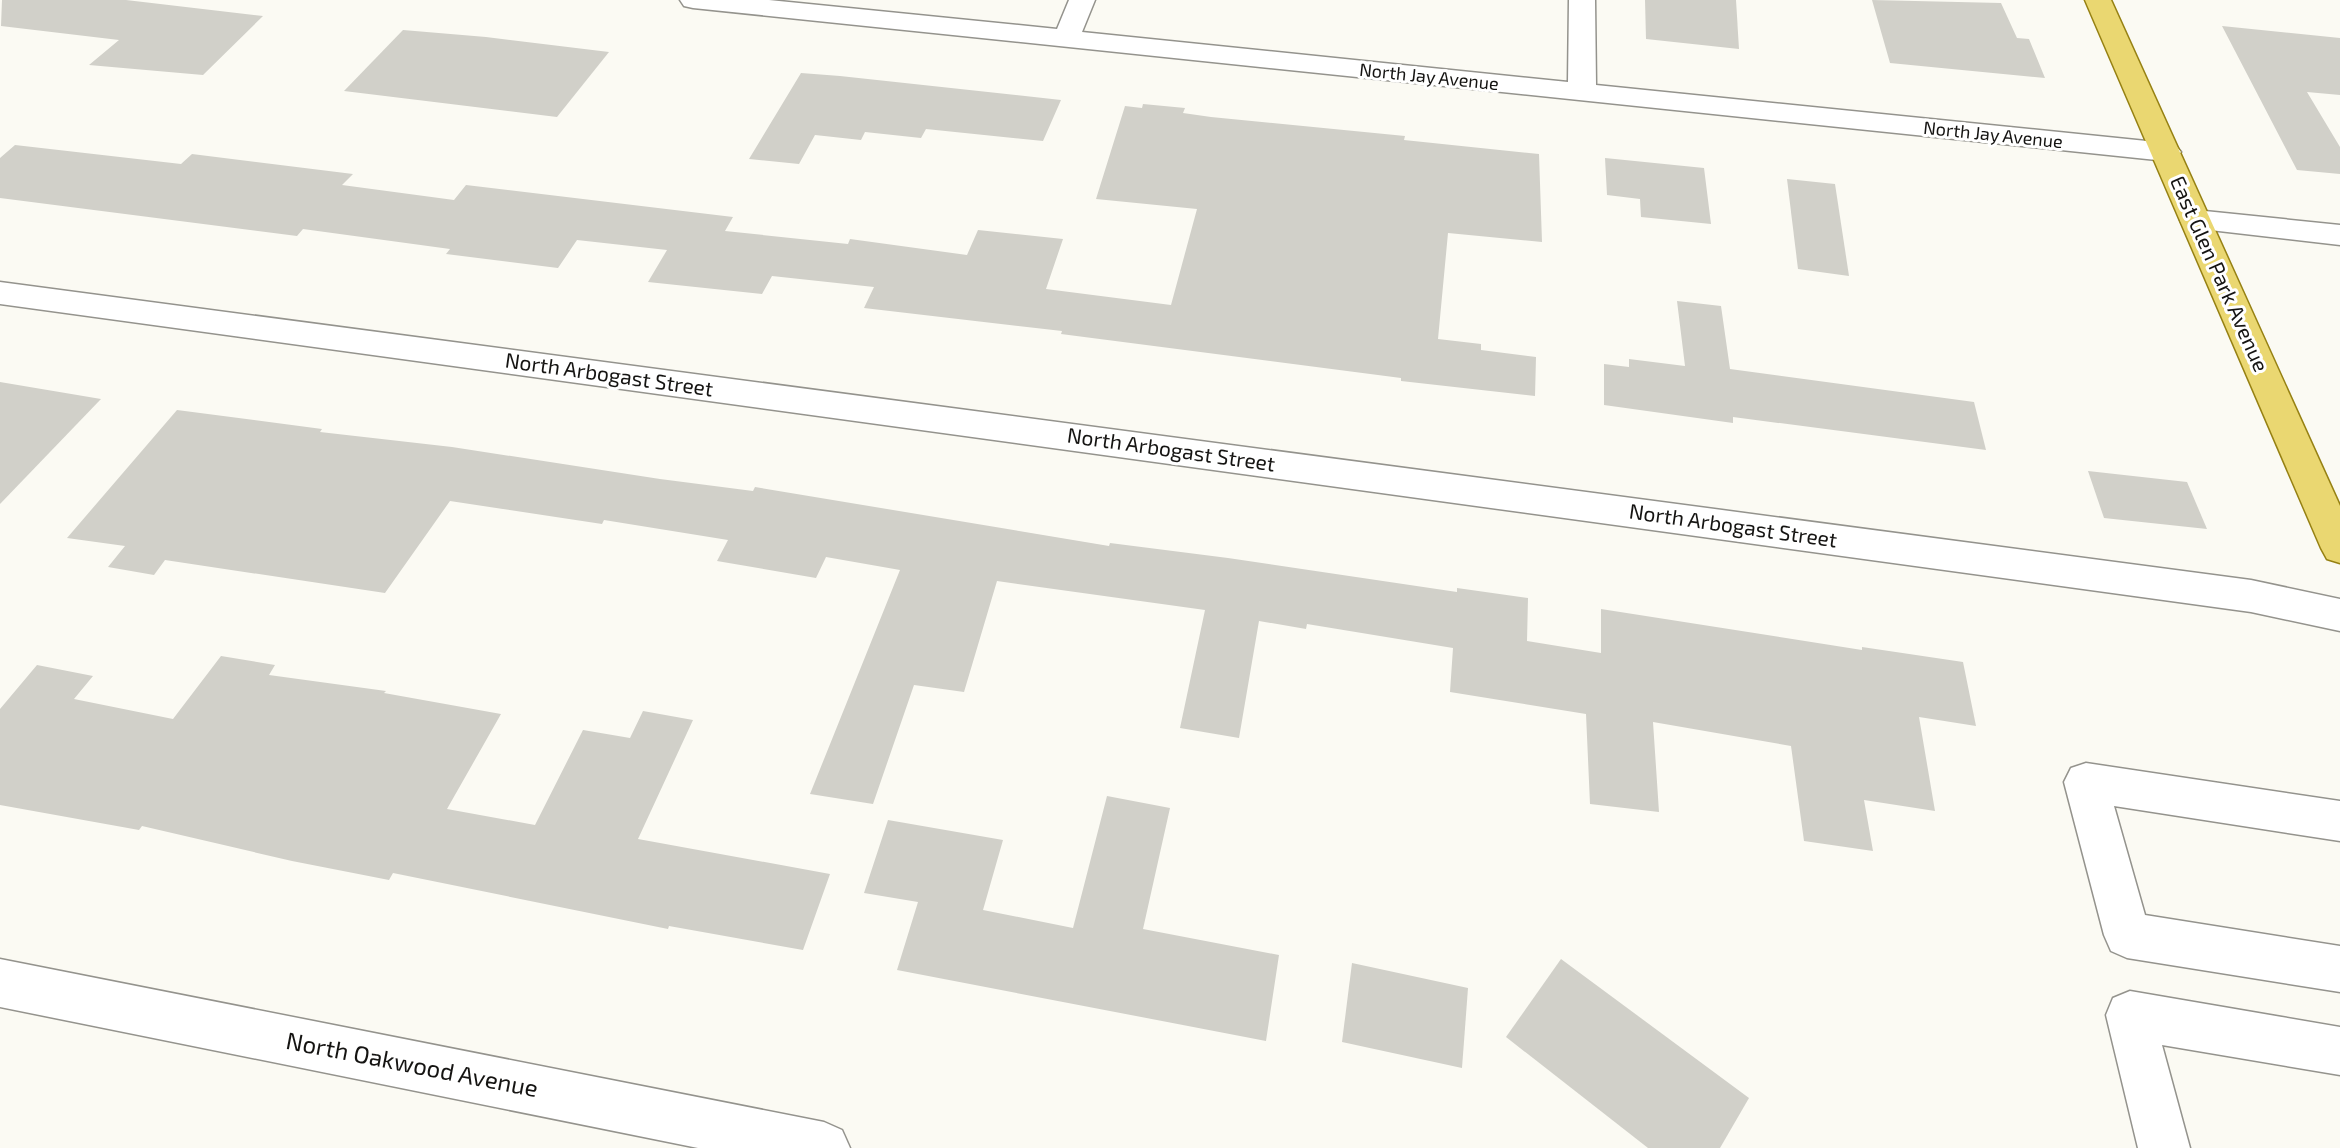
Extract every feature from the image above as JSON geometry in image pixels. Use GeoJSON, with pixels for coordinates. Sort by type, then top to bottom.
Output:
{"type":"FeatureCollection","features":[{"type":"Feature","properties":{"kind":"main road","name":"East Glen Park Avenue"},"geometry":{"type":"LineString","coordinates":[[2098,0],[2340,548]]}},
{"type":"Feature","properties":{"kind":"street","name":"North Jay Avenue"},"geometry":{"type":"LineString","coordinates":[[693,0],[2166,152]]}},
{"type":"Feature","properties":{"kind":"street"},"geometry":{"type":"LineString","coordinates":[[1066,39],[1082,0]]}},
{"type":"Feature","properties":{"kind":"street"},"geometry":{"type":"LineString","coordinates":[[1582,0],[1583,93]]}},
{"type":"Feature","properties":{"kind":"street"},"geometry":{"type":"LineString","coordinates":[[2195,220],[2340,235]]}},
{"type":"Feature","properties":{"kind":"street","name":"North Arbogast Street"},"geometry":{"type":"LineString","coordinates":[[0,293],[2251,596],[2340,615]]}},
{"type":"Feature","properties":{"kind":"street"},"geometry":{"type":"LineString","coordinates":[[2340,821],[2086,782],[2127,935],[2340,969]]}},
{"type":"Feature","properties":{"kind":"street","name":"North Oakwood Avenue"},"geometry":{"type":"LineString","coordinates":[[0,983],[824,1148]]}},
{"type":"Feature","properties":{"kind":"street"},"geometry":{"type":"LineString","coordinates":[[2164,1148],[2130,1015],[2340,1051]]}},
{"type":"Feature","properties":{"kind":"building"},"geometry":{"type":"Polygon","coordinates":[[[2,0],[126,0],[263,16],[203,75],[89,65],[119,40],[1,26],[2,0]]]}},
{"type":"Feature","properties":{"kind":"building"},"geometry":{"type":"Polygon","coordinates":[[[1645,0],[1736,0],[1739,49],[1646,39],[1645,0]]]}},
{"type":"Feature","properties":{"kind":"building"},"geometry":{"type":"Polygon","coordinates":[[[1872,0],[2001,3],[2017,38],[2029,39],[2045,78],[1890,63],[1872,0]]]}},
{"type":"Feature","properties":{"kind":"building"},"geometry":{"type":"Polygon","coordinates":[[[2222,26],[2340,38],[2340,95],[2307,92],[2340,147],[2340,174],[2297,170],[2222,26]]]}},
{"type":"Feature","properties":{"kind":"building"},"geometry":{"type":"Polygon","coordinates":[[[403,30],[609,52],[557,117],[344,91],[403,30]]]}},
{"type":"Feature","properties":{"kind":"building"},"geometry":{"type":"Polygon","coordinates":[[[801,73],[1061,100],[1043,141],[926,129],[921,138],[865,132],[861,140],[815,135],[799,164],[749,159],[801,73]]]}},
{"type":"Feature","properties":{"kind":"building"},"geometry":{"type":"Polygon","coordinates":[[[1143,104],[1185,108],[1183,113],[1211,117],[1405,136],[1404,140],[1539,154],[1542,242],[1448,233],[1438,339],[1481,344],[1481,350],[1536,357],[1535,396],[1401,381],[1401,378],[1061,334],[1062,331],[864,308],[874,287],[772,276],[762,294],[648,282],[667,250],[577,240],[558,268],[446,254],[450,249],[303,229],[297,236],[0,198],[0,158],[15,145],[181,164],[192,154],[353,174],[342,185],[454,200],[466,185],[733,217],[725,231],[848,244],[850,239],[967,255],[978,230],[1063,239],[1046,289],[1171,305],[1197,209],[1096,199],[1125,106],[1142,108],[1143,104]]]}},
{"type":"Feature","properties":{"kind":"building"},"geometry":{"type":"Polygon","coordinates":[[[1605,158],[1704,168],[1711,224],[1641,217],[1640,199],[1607,195],[1605,158]]]}},
{"type":"Feature","properties":{"kind":"building"},"geometry":{"type":"Polygon","coordinates":[[[1787,179],[1835,184],[1849,276],[1798,269],[1787,179]]]}},
{"type":"Feature","properties":{"kind":"building"},"geometry":{"type":"Polygon","coordinates":[[[1677,301],[1721,306],[1730,369],[1974,402],[1986,450],[1733,417],[1733,423],[1604,405],[1604,364],[1629,367],[1629,359],[1685,366],[1677,301]]]}},
{"type":"Feature","properties":{"kind":"building"},"geometry":{"type":"Polygon","coordinates":[[[0,382],[101,399],[0,504],[0,382]]]}},
{"type":"Feature","properties":{"kind":"building"},"geometry":{"type":"Polygon","coordinates":[[[177,410],[322,429],[320,432],[452,447],[660,479],[753,491],[755,487],[1109,546],[1110,543],[1457,592],[1457,588],[1528,598],[1527,641],[1601,653],[1601,609],[1862,650],[1862,647],[1963,662],[1976,726],[1919,717],[1935,811],[1864,800],[1873,851],[1804,841],[1791,746],[1653,722],[1659,812],[1590,804],[1586,714],[1450,692],[1453,648],[1307,624],[1306,629],[1259,621],[1239,738],[1180,728],[1205,610],[997,581],[964,692],[914,685],[873,804],[810,794],[900,570],[826,557],[816,578],[717,561],[728,540],[604,520],[602,524],[450,501],[385,593],[165,560],[154,575],[108,567],[125,546],[67,538],[177,410]]]}},
{"type":"Feature","properties":{"kind":"building"},"geometry":{"type":"Polygon","coordinates":[[[2088,471],[2187,482],[2207,529],[2104,518],[2088,471]]]}},
{"type":"Feature","properties":{"kind":"building"},"geometry":{"type":"Polygon","coordinates":[[[221,656],[275,665],[269,675],[386,691],[384,693],[501,714],[447,809],[535,825],[583,730],[630,738],[643,711],[693,720],[638,839],[830,874],[803,950],[669,926],[668,929],[393,873],[389,880],[292,861],[142,826],[139,830],[0,805],[0,709],[37,665],[93,676],[74,699],[173,719],[221,656]]]}},
{"type":"Feature","properties":{"kind":"building"},"geometry":{"type":"Polygon","coordinates":[[[1107,796],[1170,808],[1143,929],[1279,955],[1266,1041],[897,970],[918,902],[864,893],[888,820],[1003,840],[983,910],[1073,928],[1107,796]]]}},
{"type":"Feature","properties":{"kind":"building"},"geometry":{"type":"Polygon","coordinates":[[[1561,959],[1749,1098],[1720,1148],[1648,1148],[1506,1037],[1561,959]]]}},
{"type":"Feature","properties":{"kind":"building"},"geometry":{"type":"Polygon","coordinates":[[[1352,963],[1468,988],[1462,1068],[1342,1042],[1352,963]]]}}]}
